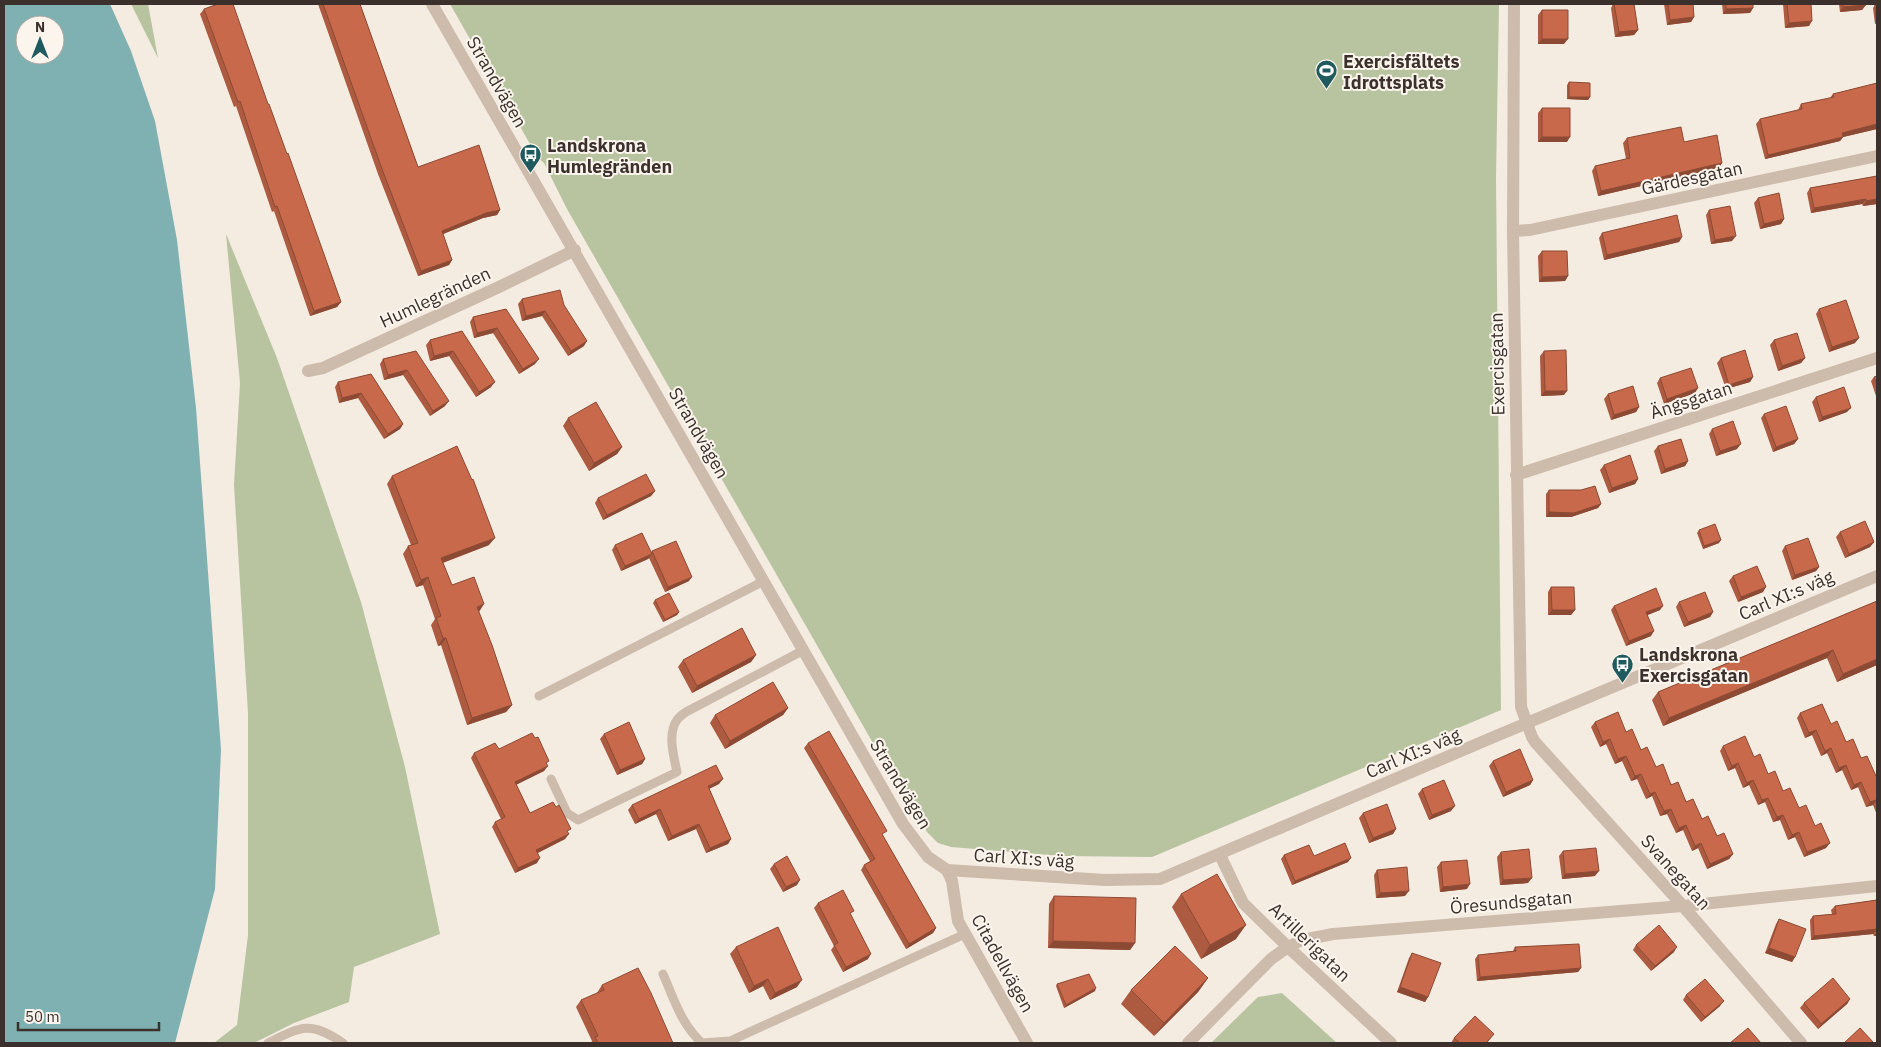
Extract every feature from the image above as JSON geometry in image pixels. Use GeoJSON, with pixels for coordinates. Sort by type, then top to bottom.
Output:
{"type":"FeatureCollection","features":[{"type":"Feature","properties":{"kind":"street","name":"Strandvägen"},"geometry":{"type":"LineString","coordinates":[[432,4],[903,824],[928,857],[947,870]]}},
{"type":"Feature","properties":{"kind":"street","name":"Exercisgatan"},"geometry":{"type":"LineString","coordinates":[[1514,4],[1513,231],[1516,475],[1521,707],[1526,724]]}},
{"type":"Feature","properties":{"kind":"street","name":"Gärdesgatan"},"geometry":{"type":"LineString","coordinates":[[1513,231],[1530,230],[1877,156]]}},
{"type":"Feature","properties":{"kind":"street","name":"Humlegränden"},"geometry":{"type":"LineString","coordinates":[[308,371],[323,368],[575,250]]}},
{"type":"Feature","properties":{"kind":"street","name":"Ängsgatan"},"geometry":{"type":"LineString","coordinates":[[1516,475],[1877,358]]}},
{"type":"Feature","properties":{"kind":"street","name":"Carl XI:s väg"},"geometry":{"type":"LineString","coordinates":[[947,870],[1057,878],[1139,881],[1160,879],[1877,576]]}},
{"type":"Feature","properties":{"kind":"street","name":"Svanegatan"},"geometry":{"type":"LineString","coordinates":[[1526,724],[1535,742],[1683,906],[1801,1043]]}},
{"type":"Feature","properties":{"kind":"street","name":"Artillerigatan"},"geometry":{"type":"LineString","coordinates":[[1220,855],[1243,903],[1391,1043]]}},
{"type":"Feature","properties":{"kind":"street","name":"Citadellvägen"},"geometry":{"type":"LineString","coordinates":[[947,870],[952,881],[958,921],[1027,1043]]}},
{"type":"Feature","properties":{"kind":"street","name":"Öresundsgatan"},"geometry":{"type":"LineString","coordinates":[[1188,1043],[1266,963],[1288,947],[1302,940],[1333,934],[1683,906],[1877,886]]}},
{"type":"Feature","properties":{"kind":"lane"},"geometry":{"type":"LineString","coordinates":[[539,696],[764,582]]}},
{"type":"Feature","properties":{"kind":"lane"},"geometry":{"type":"LineString","coordinates":[[551,779],[567,813],[578,820],[677,772],[673,752],[673,733],[676,721],[681,716],[804,650]]}},
{"type":"Feature","properties":{"kind":"lane"},"geometry":{"type":"LineString","coordinates":[[663,974],[679,1013],[690,1032],[702,1043],[723,1042],[730,1041],[965,934]]}},
{"type":"Feature","properties":{"kind":"lane"},"geometry":{"type":"LineString","coordinates":[[268,1043],[297,1029],[326,1032],[343,1043]]}},
{"type":"Feature","properties":{"kind":"green space"},"geometry":{"type":"Polygon","coordinates":[[[131,4],[148,4],[158,58],[131,4]]]}},
{"type":"Feature","properties":{"kind":"green space"},"geometry":{"type":"Polygon","coordinates":[[[450,4],[1499,4],[1496,177],[1501,710],[1152,857],[1062,856],[951,847],[938,843],[927,832],[893,769],[885,764],[567,209],[544,163],[538,158],[450,4]]]}},
{"type":"Feature","properties":{"kind":"green space"},"geometry":{"type":"Polygon","coordinates":[[[226,234],[277,358],[361,602],[405,767],[440,934],[354,967],[349,1002],[294,1023],[254,1043],[214,1043],[237,1025],[248,935],[248,713],[234,485],[240,383],[226,234]]]}},
{"type":"Feature","properties":{"kind":"green space"},"geometry":{"type":"Polygon","coordinates":[[[1282,993],[1337,1043],[1211,1043],[1258,997],[1282,993]]]}},
{"type":"Feature","properties":{"kind":"water"},"geometry":{"type":"Polygon","coordinates":[[[4,4],[110,4],[131,51],[155,121],[177,240],[196,408],[221,750],[215,889],[175,1043],[4,1043],[4,4]]]}},
{"type":"Feature","properties":{"kind":"building"},"geometry":{"type":"Polygon","coordinates":[[[218,4],[233,4],[341,302],[314,311],[277,206],[275,207],[240,101],[238,102],[204,9],[218,4]]]}},
{"type":"Feature","properties":{"kind":"building"},"geometry":{"type":"Polygon","coordinates":[[[323,4],[360,4],[418,167],[479,145],[500,210],[486,213],[442,231],[452,260],[421,271],[323,4]]]}},
{"type":"Feature","properties":{"kind":"building"},"geometry":{"type":"Polygon","coordinates":[[[1614,4],[1634,4],[1638,30],[1619,32],[1614,4]]]}},
{"type":"Feature","properties":{"kind":"building"},"geometry":{"type":"Polygon","coordinates":[[[1668,4],[1693,4],[1694,17],[1670,20],[1668,4]]]}},
{"type":"Feature","properties":{"kind":"building"},"geometry":{"type":"Polygon","coordinates":[[[1726,4],[1753,4],[1753,8],[1726,9],[1726,4]]]}},
{"type":"Feature","properties":{"kind":"building"},"geometry":{"type":"Polygon","coordinates":[[[1787,4],[1811,4],[1812,21],[1789,23],[1787,4]]]}},
{"type":"Feature","properties":{"kind":"building"},"geometry":{"type":"Polygon","coordinates":[[[1843,4],[1866,4],[1866,5],[1843,7],[1843,4]]]}},
{"type":"Feature","properties":{"kind":"building"},"geometry":{"type":"Polygon","coordinates":[[[1875,5],[1877,5],[1877,22],[1876,22],[1875,5]]]}},
{"type":"Feature","properties":{"kind":"building"},"geometry":{"type":"Polygon","coordinates":[[[1542,10],[1568,10],[1568,39],[1542,39],[1542,10]]]}},
{"type":"Feature","properties":{"kind":"building"},"geometry":{"type":"Polygon","coordinates":[[[1569,82],[1590,83],[1590,97],[1569,97],[1569,82]]]}},
{"type":"Feature","properties":{"kind":"building"},"geometry":{"type":"Polygon","coordinates":[[[1877,83],[1877,124],[1842,133],[1843,137],[1768,155],[1760,119],[1802,109],[1801,104],[1834,97],[1833,94],[1877,83]]]}},
{"type":"Feature","properties":{"kind":"building"},"geometry":{"type":"Polygon","coordinates":[[[1542,108],[1570,108],[1570,137],[1542,137],[1542,108]]]}},
{"type":"Feature","properties":{"kind":"building"},"geometry":{"type":"Polygon","coordinates":[[[1681,127],[1684,142],[1717,135],[1722,163],[1601,191],[1595,166],[1630,158],[1627,138],[1681,127]]]}},
{"type":"Feature","properties":{"kind":"building"},"geometry":{"type":"Polygon","coordinates":[[[1877,176],[1877,199],[1866,201],[1866,199],[1814,208],[1810,188],[1877,176]]]}},
{"type":"Feature","properties":{"kind":"building"},"geometry":{"type":"Polygon","coordinates":[[[1779,193],[1784,219],[1764,224],[1758,198],[1779,193]]]}},
{"type":"Feature","properties":{"kind":"building"},"geometry":{"type":"Polygon","coordinates":[[[1730,206],[1736,236],[1715,240],[1709,210],[1730,206]]]}},
{"type":"Feature","properties":{"kind":"building"},"geometry":{"type":"Polygon","coordinates":[[[1677,215],[1682,237],[1607,255],[1602,233],[1677,215]]]}},
{"type":"Feature","properties":{"kind":"building"},"geometry":{"type":"Polygon","coordinates":[[[1542,251],[1567,251],[1568,276],[1542,277],[1542,251]]]}},
{"type":"Feature","properties":{"kind":"building"},"geometry":{"type":"Polygon","coordinates":[[[560,290],[564,305],[587,341],[571,351],[545,311],[526,316],[522,299],[560,290]]]}},
{"type":"Feature","properties":{"kind":"building"},"geometry":{"type":"Polygon","coordinates":[[[1846,300],[1859,338],[1832,347],[1819,309],[1846,300]]]}},
{"type":"Feature","properties":{"kind":"building"},"geometry":{"type":"Polygon","coordinates":[[[506,309],[539,359],[523,369],[497,328],[477,333],[473,317],[506,309]]]}},
{"type":"Feature","properties":{"kind":"building"},"geometry":{"type":"Polygon","coordinates":[[[462,331],[495,382],[479,392],[453,351],[434,356],[430,340],[462,331]]]}},
{"type":"Feature","properties":{"kind":"building"},"geometry":{"type":"Polygon","coordinates":[[[1797,333],[1805,358],[1782,366],[1774,340],[1797,333]]]}},
{"type":"Feature","properties":{"kind":"building"},"geometry":{"type":"Polygon","coordinates":[[[1566,350],[1567,391],[1545,391],[1544,351],[1566,350]]]}},
{"type":"Feature","properties":{"kind":"building"},"geometry":{"type":"Polygon","coordinates":[[[1745,350],[1753,377],[1729,385],[1721,358],[1745,350]]]}},
{"type":"Feature","properties":{"kind":"building"},"geometry":{"type":"Polygon","coordinates":[[[416,351],[449,401],[433,411],[407,370],[388,375],[383,359],[416,351]]]}},
{"type":"Feature","properties":{"kind":"building"},"geometry":{"type":"Polygon","coordinates":[[[1691,368],[1698,388],[1667,399],[1660,378],[1691,368]]]}},
{"type":"Feature","properties":{"kind":"building"},"geometry":{"type":"Polygon","coordinates":[[[371,374],[403,424],[388,434],[361,393],[342,398],[338,382],[371,374]]]}},
{"type":"Feature","properties":{"kind":"building"},"geometry":{"type":"Polygon","coordinates":[[[1633,386],[1639,407],[1614,415],[1608,394],[1633,386]]]}},
{"type":"Feature","properties":{"kind":"building"},"geometry":{"type":"Polygon","coordinates":[[[1844,387],[1851,408],[1822,417],[1816,397],[1844,387]]]}},
{"type":"Feature","properties":{"kind":"building"},"geometry":{"type":"Polygon","coordinates":[[[596,402],[622,447],[594,463],[568,418],[596,402]]]}},
{"type":"Feature","properties":{"kind":"building"},"geometry":{"type":"Polygon","coordinates":[[[1786,406],[1798,439],[1776,447],[1764,414],[1786,406]]]}},
{"type":"Feature","properties":{"kind":"building"},"geometry":{"type":"Polygon","coordinates":[[[1733,421],[1741,444],[1720,451],[1712,429],[1733,421]]]}},
{"type":"Feature","properties":{"kind":"building"},"geometry":{"type":"Polygon","coordinates":[[[1681,439],[1688,461],[1665,469],[1658,446],[1681,439]]]}},
{"type":"Feature","properties":{"kind":"building"},"geometry":{"type":"Polygon","coordinates":[[[457,446],[473,479],[495,538],[441,558],[452,585],[474,577],[484,604],[477,607],[512,705],[472,718],[446,638],[443,638],[436,618],[441,616],[428,577],[421,580],[408,546],[418,543],[392,476],[457,446]]]}},
{"type":"Feature","properties":{"kind":"building"},"geometry":{"type":"Polygon","coordinates":[[[1630,455],[1638,479],[1612,488],[1604,465],[1630,455]]]}},
{"type":"Feature","properties":{"kind":"building"},"geometry":{"type":"Polygon","coordinates":[[[646,474],[655,491],[607,515],[598,498],[646,474]]]}},
{"type":"Feature","properties":{"kind":"building"},"geometry":{"type":"Polygon","coordinates":[[[1595,486],[1601,504],[1574,513],[1549,512],[1549,490],[1581,490],[1595,486]]]}},
{"type":"Feature","properties":{"kind":"building"},"geometry":{"type":"Polygon","coordinates":[[[1865,521],[1874,542],[1849,554],[1840,532],[1865,521]]]}},
{"type":"Feature","properties":{"kind":"building"},"geometry":{"type":"Polygon","coordinates":[[[1715,524],[1721,540],[1704,546],[1699,530],[1715,524]]]}},
{"type":"Feature","properties":{"kind":"building"},"geometry":{"type":"Polygon","coordinates":[[[642,533],[652,554],[625,566],[615,545],[642,533]]]}},
{"type":"Feature","properties":{"kind":"building"},"geometry":{"type":"Polygon","coordinates":[[[1808,538],[1819,567],[1795,575],[1785,546],[1808,538]]]}},
{"type":"Feature","properties":{"kind":"building"},"geometry":{"type":"Polygon","coordinates":[[[676,541],[692,577],[668,587],[652,551],[676,541]]]}},
{"type":"Feature","properties":{"kind":"building"},"geometry":{"type":"Polygon","coordinates":[[[1757,566],[1766,587],[1741,597],[1733,576],[1757,566]]]}},
{"type":"Feature","properties":{"kind":"building"},"geometry":{"type":"Polygon","coordinates":[[[1551,587],[1574,587],[1575,610],[1552,610],[1551,587]]]}},
{"type":"Feature","properties":{"kind":"building"},"geometry":{"type":"Polygon","coordinates":[[[1656,588],[1663,606],[1646,612],[1654,631],[1629,641],[1614,606],[1656,588]]]}},
{"type":"Feature","properties":{"kind":"building"},"geometry":{"type":"Polygon","coordinates":[[[1705,592],[1713,612],[1688,622],[1679,602],[1705,592]]]}},
{"type":"Feature","properties":{"kind":"building"},"geometry":{"type":"Polygon","coordinates":[[[669,593],[679,612],[665,620],[655,600],[669,593]]]}},
{"type":"Feature","properties":{"kind":"building"},"geometry":{"type":"Polygon","coordinates":[[[1877,601],[1877,659],[1843,674],[1833,650],[1669,718],[1658,692],[1877,601]]]}},
{"type":"Feature","properties":{"kind":"building"},"geometry":{"type":"Polygon","coordinates":[[[742,628],[756,655],[697,686],[683,660],[742,628]]]}},
{"type":"Feature","properties":{"kind":"building"},"geometry":{"type":"Polygon","coordinates":[[[773,682],[788,708],[730,741],[715,715],[773,682]]]}},
{"type":"Feature","properties":{"kind":"building"},"geometry":{"type":"Polygon","coordinates":[[[1822,704],[1831,724],[1837,721],[1846,742],[1853,739],[1861,758],[1867,756],[1877,775],[1877,802],[1876,800],[1870,802],[1861,782],[1854,785],[1846,765],[1839,768],[1831,748],[1825,751],[1816,730],[1809,733],[1800,713],[1822,704]]]}},
{"type":"Feature","properties":{"kind":"building"},"geometry":{"type":"Polygon","coordinates":[[[1618,712],[1626,732],[1632,729],[1641,750],[1647,747],[1656,767],[1663,764],[1671,785],[1678,782],[1686,802],[1693,799],[1702,819],[1708,816],[1717,836],[1724,833],[1733,854],[1710,864],[1701,843],[1695,846],[1686,825],[1679,828],[1671,809],[1664,811],[1655,792],[1650,794],[1641,774],[1635,776],[1626,756],[1618,759],[1610,739],[1603,742],[1595,722],[1618,712]]]}},
{"type":"Feature","properties":{"kind":"building"},"geometry":{"type":"Polygon","coordinates":[[[629,722],[645,759],[620,770],[604,734],[629,722]]]}},
{"type":"Feature","properties":{"kind":"building"},"geometry":{"type":"Polygon","coordinates":[[[829,731],[887,831],[882,834],[936,928],[909,944],[864,865],[875,859],[808,743],[829,731]]]}},
{"type":"Feature","properties":{"kind":"building"},"geometry":{"type":"Polygon","coordinates":[[[532,733],[535,738],[538,737],[549,761],[546,763],[548,766],[515,782],[530,813],[553,802],[556,807],[559,805],[571,829],[567,831],[569,834],[536,850],[540,858],[518,868],[495,822],[505,817],[474,753],[495,743],[499,749],[532,733]]]}},
{"type":"Feature","properties":{"kind":"building"},"geometry":{"type":"Polygon","coordinates":[[[1745,736],[1754,757],[1760,754],[1768,774],[1775,771],[1783,791],[1790,788],[1799,808],[1806,805],[1815,826],[1821,823],[1830,843],[1807,852],[1799,832],[1792,835],[1783,815],[1777,817],[1768,798],[1762,800],[1753,780],[1747,783],[1738,763],[1732,766],[1723,746],[1745,736]]]}},
{"type":"Feature","properties":{"kind":"building"},"geometry":{"type":"Polygon","coordinates":[[[1520,749],[1533,780],[1506,792],[1493,761],[1520,749]]]}},
{"type":"Feature","properties":{"kind":"building"},"geometry":{"type":"Polygon","coordinates":[[[716,765],[723,779],[708,786],[731,839],[710,848],[699,824],[672,836],[660,809],[639,819],[632,805],[716,765]]]}},
{"type":"Feature","properties":{"kind":"building"},"geometry":{"type":"Polygon","coordinates":[[[1444,780],[1455,806],[1432,815],[1422,789],[1444,780]]]}},
{"type":"Feature","properties":{"kind":"building"},"geometry":{"type":"Polygon","coordinates":[[[1387,804],[1396,829],[1373,838],[1363,813],[1387,804]]]}},
{"type":"Feature","properties":{"kind":"building"},"geometry":{"type":"Polygon","coordinates":[[[1345,843],[1351,858],[1295,881],[1284,855],[1309,845],[1314,856],[1345,843]]]}},
{"type":"Feature","properties":{"kind":"building"},"geometry":{"type":"Polygon","coordinates":[[[1596,848],[1599,871],[1565,874],[1563,851],[1596,848]]]}},
{"type":"Feature","properties":{"kind":"building"},"geometry":{"type":"Polygon","coordinates":[[[1529,849],[1532,878],[1503,880],[1501,852],[1529,849]]]}},
{"type":"Feature","properties":{"kind":"building"},"geometry":{"type":"Polygon","coordinates":[[[787,856],[800,880],[786,887],[774,864],[787,856]]]}},
{"type":"Feature","properties":{"kind":"building"},"geometry":{"type":"Polygon","coordinates":[[[1467,860],[1470,884],[1443,887],[1441,862],[1467,860]]]}},
{"type":"Feature","properties":{"kind":"building"},"geometry":{"type":"Polygon","coordinates":[[[1407,867],[1409,891],[1380,893],[1377,870],[1407,867]]]}},
{"type":"Feature","properties":{"kind":"building"},"geometry":{"type":"Polygon","coordinates":[[[1217,874],[1246,925],[1210,945],[1181,894],[1217,874]]]}},
{"type":"Feature","properties":{"kind":"building"},"geometry":{"type":"Polygon","coordinates":[[[843,890],[854,911],[850,913],[871,954],[846,967],[834,945],[838,943],[818,903],[843,890]]]}},
{"type":"Feature","properties":{"kind":"building"},"geometry":{"type":"Polygon","coordinates":[[[1054,896],[1136,898],[1135,943],[1053,941],[1054,896]]]}},
{"type":"Feature","properties":{"kind":"building"},"geometry":{"type":"Polygon","coordinates":[[[1877,900],[1877,929],[1814,936],[1813,916],[1836,914],[1835,906],[1877,900]]]}},
{"type":"Feature","properties":{"kind":"building"},"geometry":{"type":"Polygon","coordinates":[[[1779,919],[1806,929],[1795,957],[1769,948],[1779,919]]]}},
{"type":"Feature","properties":{"kind":"building"},"geometry":{"type":"Polygon","coordinates":[[[1659,925],[1677,947],[1655,966],[1636,945],[1659,925]]]}},
{"type":"Feature","properties":{"kind":"building"},"geometry":{"type":"Polygon","coordinates":[[[778,927],[802,980],[775,993],[768,979],[754,986],[736,947],[778,927]]]}},
{"type":"Feature","properties":{"kind":"building"},"geometry":{"type":"Polygon","coordinates":[[[1579,944],[1581,968],[1480,977],[1478,955],[1516,951],[1515,947],[1579,944]]]}},
{"type":"Feature","properties":{"kind":"building"},"geometry":{"type":"Polygon","coordinates":[[[1175,946],[1208,978],[1164,1023],[1131,990],[1175,946]]]}},
{"type":"Feature","properties":{"kind":"building"},"geometry":{"type":"Polygon","coordinates":[[[1412,953],[1441,963],[1428,997],[1400,987],[1412,953]]]}},
{"type":"Feature","properties":{"kind":"building"},"geometry":{"type":"Polygon","coordinates":[[[638,968],[673,1043],[598,1043],[595,1037],[598,1036],[581,1000],[604,990],[602,985],[638,968]]]}},
{"type":"Feature","properties":{"kind":"building"},"geometry":{"type":"Polygon","coordinates":[[[1089,974],[1096,988],[1066,1005],[1057,984],[1089,974]]]}},
{"type":"Feature","properties":{"kind":"building"},"geometry":{"type":"Polygon","coordinates":[[[1833,978],[1850,999],[1821,1024],[1804,1003],[1833,978]]]}},
{"type":"Feature","properties":{"kind":"building"},"geometry":{"type":"Polygon","coordinates":[[[1705,979],[1724,1001],[1705,1017],[1686,995],[1705,979]]]}},
{"type":"Feature","properties":{"kind":"building"},"geometry":{"type":"Polygon","coordinates":[[[1475,1016],[1494,1034],[1486,1043],[1460,1043],[1454,1038],[1475,1016]]]}},
{"type":"Feature","properties":{"kind":"building"},"geometry":{"type":"Polygon","coordinates":[[[1748,1028],[1761,1043],[1730,1043],[1748,1028]]]}},
{"type":"Feature","properties":{"kind":"building"},"geometry":{"type":"Polygon","coordinates":[[[1860,1028],[1874,1043],[1844,1043],[1860,1028]]]}},
{"type":"Feature","properties":{"kind":"place","name":"Exercisfältets Idrottsplats"},"geometry":{"type":"Point","coordinates":[1327,90]}},
{"type":"Feature","properties":{"kind":"place","name":"Landskrona Humlegränden"},"geometry":{"type":"Point","coordinates":[531,174]}},
{"type":"Feature","properties":{"kind":"place","name":"Landskrona Exercisgatan"},"geometry":{"type":"Point","coordinates":[1623,683]}}]}
